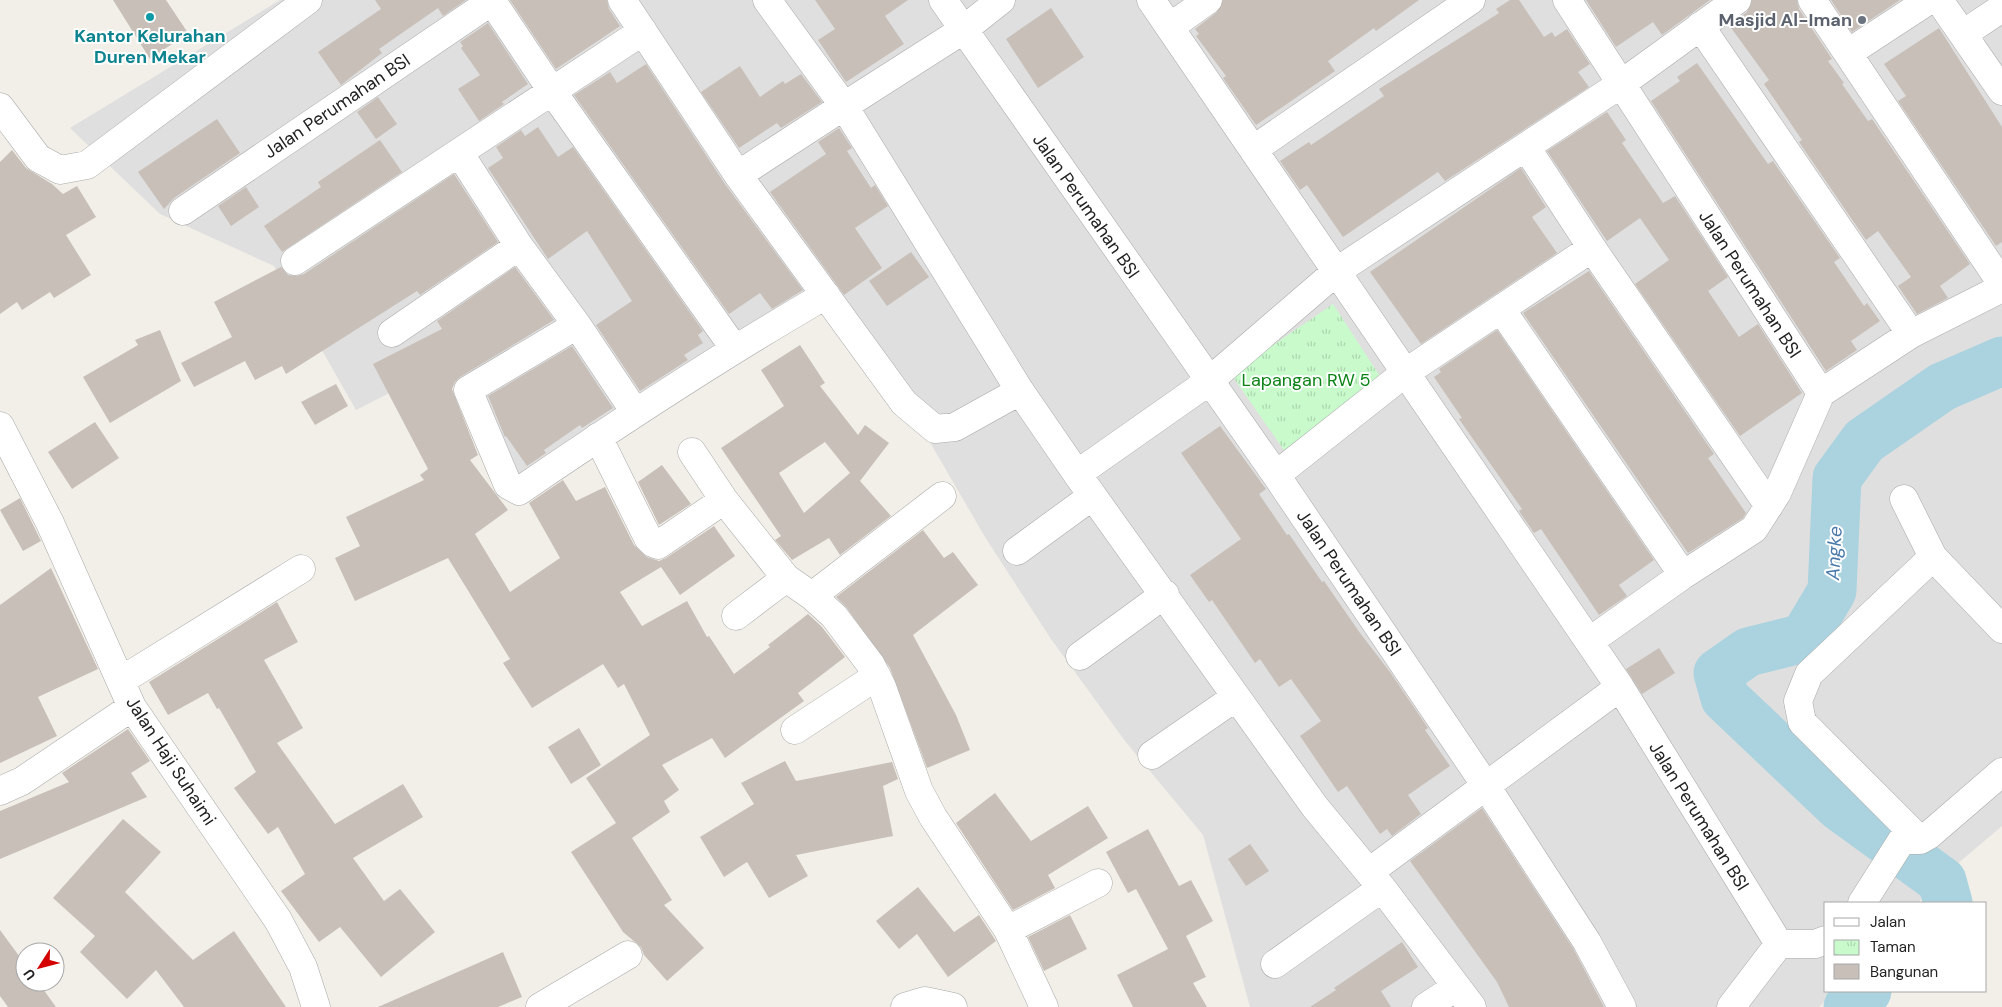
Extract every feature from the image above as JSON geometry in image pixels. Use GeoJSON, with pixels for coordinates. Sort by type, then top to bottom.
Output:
{"type":"FeatureCollection","features":[{"type":"Feature","properties":{"kind":"street"},"geometry":{"type":"LineString","coordinates":[[0,107],[38,158],[60,170],[87,165],[308,0]]}},
{"type":"Feature","properties":{"kind":"street","name":"Jalan Perumahan BSI"},"geometry":{"type":"LineString","coordinates":[[183,211],[492,0],[552,91],[734,348]]}},
{"type":"Feature","properties":{"kind":"street"},"geometry":{"type":"LineString","coordinates":[[622,0],[738,175],[904,403],[935,428],[955,428],[1020,391]]}},
{"type":"Feature","properties":{"kind":"street"},"geometry":{"type":"LineString","coordinates":[[767,0],[844,106],[1020,391],[1092,497],[1165,594],[1315,807],[1375,880],[1464,997],[1426,1007]]}},
{"type":"Feature","properties":{"kind":"street","name":"Jalan Perumahan BSI"},"geometry":{"type":"LineString","coordinates":[[943,0],[1208,382],[1276,475],[1486,786],[1587,942],[1622,1007]]}},
{"type":"Feature","properties":{"kind":"street"},"geometry":{"type":"LineString","coordinates":[[738,175],[963,30],[1001,0]]}},
{"type":"Feature","properties":{"kind":"street","name":"Jalan Perumahan BSI"},"geometry":{"type":"LineString","coordinates":[[1151,0],[1590,641],[1779,944]]}},
{"type":"Feature","properties":{"kind":"street"},"geometry":{"type":"LineString","coordinates":[[1170,27],[1208,0]]}},
{"type":"Feature","properties":{"kind":"street"},"geometry":{"type":"LineString","coordinates":[[1254,149],[1471,0]]}},
{"type":"Feature","properties":{"kind":"street","name":"Jalan Perumahan BSI"},"geometry":{"type":"LineString","coordinates":[[1567,0],[1820,393]]}},
{"type":"Feature","properties":{"kind":"street"},"geometry":{"type":"LineString","coordinates":[[1077,474],[1208,382],[1337,271],[1621,84],[1737,0]]}},
{"type":"Feature","properties":{"kind":"street"},"geometry":{"type":"LineString","coordinates":[[1590,641],[1683,575],[1754,529],[1769,506],[1820,393],[1911,334],[2002,286],[1812,0]]}},
{"type":"Feature","properties":{"kind":"street"},"geometry":{"type":"LineString","coordinates":[[1848,53],[1929,0]]}},
{"type":"Feature","properties":{"kind":"street"},"geometry":{"type":"LineString","coordinates":[[1939,0],[2002,91]]}},
{"type":"Feature","properties":{"kind":"street"},"geometry":{"type":"LineString","coordinates":[[1963,34],[2002,8]]}},
{"type":"Feature","properties":{"kind":"street"},"geometry":{"type":"LineString","coordinates":[[1700,26],[1911,334]]}},
{"type":"Feature","properties":{"kind":"street"},"geometry":{"type":"LineString","coordinates":[[295,261],[460,154],[643,31]]}},
{"type":"Feature","properties":{"kind":"street"},"geometry":{"type":"LineString","coordinates":[[1526,147],[1592,248],[1769,506]]}},
{"type":"Feature","properties":{"kind":"street"},"geometry":{"type":"LineString","coordinates":[[460,154],[519,246],[578,325],[635,412]]}},
{"type":"Feature","properties":{"kind":"street"},"geometry":{"type":"LineString","coordinates":[[392,333],[519,246]]}},
{"type":"Feature","properties":{"kind":"street"},"geometry":{"type":"LineString","coordinates":[[1276,475],[1405,373],[1592,248]]}},
{"type":"Feature","properties":{"kind":"street"},"geometry":{"type":"LineString","coordinates":[[578,325],[468,390],[508,485],[515,490],[519,491],[635,412],[734,348],[826,295]]}},
{"type":"Feature","properties":{"kind":"street"},"geometry":{"type":"LineString","coordinates":[[1501,309],[1683,575]]}},
{"type":"Feature","properties":{"kind":"street","name":"Jalan Haji Suhaimi"},"geometry":{"type":"LineString","coordinates":[[0,426],[50,523],[122,680],[132,707],[278,920],[303,967],[316,1007]]}},
{"type":"Feature","properties":{"kind":"street"},"geometry":{"type":"LineString","coordinates":[[598,437],[648,538],[653,543],[658,545],[724,500]]}},
{"type":"Feature","properties":{"kind":"street"},"geometry":{"type":"LineString","coordinates":[[692,452],[724,500],[786,578],[812,596],[852,638],[877,676],[919,791],[933,817],[1008,930],[1034,1005]]}},
{"type":"Feature","properties":{"kind":"street"},"geometry":{"type":"LineString","coordinates":[[812,596],[942,496]]}},
{"type":"Feature","properties":{"kind":"street"},"geometry":{"type":"LineString","coordinates":[[1017,551],[1092,497]]}},
{"type":"Feature","properties":{"kind":"street"},"geometry":{"type":"LineString","coordinates":[[1904,499],[1933,557],[2002,629]]}},
{"type":"Feature","properties":{"kind":"street"},"geometry":{"type":"LineString","coordinates":[[1911,840],[1802,722],[1798,701],[1809,674],[1933,557]]}},
{"type":"Feature","properties":{"kind":"street"},"geometry":{"type":"LineString","coordinates":[[122,680],[300,569]]}},
{"type":"Feature","properties":{"kind":"street"},"geometry":{"type":"LineString","coordinates":[[736,616],[786,578]]}},
{"type":"Feature","properties":{"kind":"street"},"geometry":{"type":"LineString","coordinates":[[1080,656],[1165,594]]}},
{"type":"Feature","properties":{"kind":"street"},"geometry":{"type":"LineString","coordinates":[[795,730],[877,676]]}},
{"type":"Feature","properties":{"kind":"street"},"geometry":{"type":"LineString","coordinates":[[1275,964],[1486,786],[1620,687]]}},
{"type":"Feature","properties":{"kind":"street"},"geometry":{"type":"LineString","coordinates":[[1152,755],[1236,697]]}},
{"type":"Feature","properties":{"kind":"street"},"geometry":{"type":"LineString","coordinates":[[0,792],[22,781],[132,707]]}},
{"type":"Feature","properties":{"kind":"street"},"geometry":{"type":"LineString","coordinates":[[1863,902],[1880,872],[1911,840],[1936,830],[2002,772]]}},
{"type":"Feature","properties":{"kind":"street"},"geometry":{"type":"LineString","coordinates":[[1008,930],[1098,883]]}},
{"type":"Feature","properties":{"kind":"street"},"geometry":{"type":"LineString","coordinates":[[1731,1007],[1779,944],[1815,944],[1824,941]]}},
{"type":"Feature","properties":{"kind":"street"},"geometry":{"type":"LineString","coordinates":[[540,1007],[628,955]]}},
{"type":"Feature","properties":{"kind":"street"},"geometry":{"type":"LineString","coordinates":[[905,1007],[925,1001],[953,1007]]}},
{"type":"Feature","properties":{"kind":"shaded area"},"geometry":{"type":"Polygon","coordinates":[[[280,0],[2002,0],[2002,826],[1956,865],[1927,843],[1884,849],[1912,873],[1923,896],[1920,902],[1824,902],[1824,992],[1835,992],[1819,1007],[1250,1007],[1203,835],[1125,741],[1051,639],[985,537],[917,420],[822,302],[518,485],[450,362],[356,410],[274,266],[160,214],[70,128],[280,0]]]}},
{"type":"Feature","properties":{"kind":"green space","name":"Lapangan RW 5"},"geometry":{"type":"Polygon","coordinates":[[[1333,304],[1385,384],[1286,453],[1231,374],[1333,304]]]}},
{"type":"Feature","properties":{"kind":"building","name":"Kantor Kelurahan Duren Mekar"},"geometry":{"type":"Polygon","coordinates":[[[113,0],[166,0],[188,33],[150,59],[113,0]]]}},
{"type":"Feature","properties":{"kind":"building"},"geometry":{"type":"Polygon","coordinates":[[[375,0],[466,0],[443,16],[438,8],[379,49],[382,53],[341,85],[318,52],[381,9],[375,0]]]}},
{"type":"Feature","properties":{"kind":"building"},"geometry":{"type":"Polygon","coordinates":[[[510,0],[607,0],[609,9],[620,26],[556,69],[510,0]]]}},
{"type":"Feature","properties":{"kind":"building"},"geometry":{"type":"Polygon","coordinates":[[[815,0],[908,0],[885,16],[904,44],[846,82],[818,40],[835,29],[815,0]]]}},
{"type":"Feature","properties":{"kind":"building"},"geometry":{"type":"Polygon","coordinates":[[[1223,0],[1419,0],[1376,31],[1374,28],[1328,61],[1335,71],[1256,125],[1223,78],[1226,76],[1196,36],[1199,34],[1195,29],[1217,12],[1223,0]]]}},
{"type":"Feature","properties":{"kind":"building"},"geometry":{"type":"Polygon","coordinates":[[[1510,0],[1519,0],[1544,37],[1552,32],[1555,37],[1567,29],[1590,64],[1578,72],[1589,87],[1445,181],[1438,172],[1343,237],[1307,185],[1300,190],[1280,161],[1309,142],[1311,145],[1384,96],[1379,89],[1499,13],[1496,9],[1510,0]]]}},
{"type":"Feature","properties":{"kind":"building"},"geometry":{"type":"Polygon","coordinates":[[[1586,0],[1710,0],[1662,35],[1653,22],[1616,47],[1586,0]]]}},
{"type":"Feature","properties":{"kind":"building"},"geometry":{"type":"Polygon","coordinates":[[[1752,0],[1797,0],[1799,9],[1832,59],[1828,61],[1844,83],[1842,84],[1868,121],[1872,119],[1970,264],[1940,286],[1948,298],[1917,314],[1898,286],[1911,277],[1878,231],[1866,240],[1799,142],[1802,140],[1764,84],[1769,80],[1729,25],[1747,12],[1752,0]]]}},
{"type":"Feature","properties":{"kind":"building","name":"Masjid Al-Iman"},"geometry":{"type":"Polygon","coordinates":[[[1831,0],[1900,0],[1852,32],[1831,0]]]}},
{"type":"Feature","properties":{"kind":"building"},"geometry":{"type":"Polygon","coordinates":[[[1051,8],[1084,57],[1038,88],[1006,39],[1051,8]]]}},
{"type":"Feature","properties":{"kind":"building"},"geometry":{"type":"Polygon","coordinates":[[[488,23],[528,84],[479,121],[458,89],[480,75],[461,48],[463,46],[460,42],[488,23]]]}},
{"type":"Feature","properties":{"kind":"building"},"geometry":{"type":"Polygon","coordinates":[[[1939,28],[2002,127],[2002,242],[1996,246],[1898,101],[1906,96],[1884,64],[1939,28]]]}},
{"type":"Feature","properties":{"kind":"building"},"geometry":{"type":"Polygon","coordinates":[[[1697,63],[1768,164],[1773,161],[1840,258],[1834,262],[1864,306],[1867,303],[1880,321],[1851,341],[1857,350],[1826,371],[1651,101],[1680,81],[1677,77],[1697,63]]]}},
{"type":"Feature","properties":{"kind":"building"},"geometry":{"type":"Polygon","coordinates":[[[646,64],[725,184],[803,290],[772,309],[760,293],[729,314],[574,95],[610,72],[617,83],[646,64]]]}},
{"type":"Feature","properties":{"kind":"building"},"geometry":{"type":"Polygon","coordinates":[[[740,66],[760,97],[783,81],[785,84],[801,74],[822,102],[781,128],[777,123],[739,148],[701,92],[740,66]]]}},
{"type":"Feature","properties":{"kind":"building"},"geometry":{"type":"Polygon","coordinates":[[[378,97],[397,124],[376,139],[357,112],[378,97]]]}},
{"type":"Feature","properties":{"kind":"building"},"geometry":{"type":"Polygon","coordinates":[[[1607,112],[1626,140],[1622,143],[1663,203],[1675,196],[1728,277],[1708,291],[1739,337],[1758,324],[1802,393],[1740,436],[1635,284],[1669,260],[1640,218],[1607,241],[1547,151],[1607,112]]]}},
{"type":"Feature","properties":{"kind":"building"},"geometry":{"type":"Polygon","coordinates":[[[217,119],[240,153],[174,198],[164,209],[138,172],[217,119]]]}},
{"type":"Feature","properties":{"kind":"building"},"geometry":{"type":"Polygon","coordinates":[[[538,127],[558,157],[573,147],[703,331],[698,335],[703,343],[684,355],[688,360],[640,391],[596,325],[632,301],[587,231],[548,259],[488,168],[503,158],[496,147],[521,130],[525,136],[538,127]]]}},
{"type":"Feature","properties":{"kind":"building"},"geometry":{"type":"Polygon","coordinates":[[[839,128],[852,148],[847,151],[871,188],[875,185],[888,206],[855,228],[882,268],[844,295],[770,192],[826,154],[818,142],[839,128]]]}},
{"type":"Feature","properties":{"kind":"building"},"geometry":{"type":"Polygon","coordinates":[[[380,140],[402,172],[282,252],[264,226],[321,187],[318,182],[380,140]]]}},
{"type":"Feature","properties":{"kind":"building"},"geometry":{"type":"Polygon","coordinates":[[[12,150],[26,168],[52,184],[63,194],[77,186],[96,217],[66,235],[91,275],[54,298],[50,292],[22,310],[17,302],[0,314],[0,162],[12,150]]]}},
{"type":"Feature","properties":{"kind":"building"},"geometry":{"type":"Polygon","coordinates":[[[1521,168],[1546,207],[1532,217],[1557,253],[1421,344],[1370,272],[1521,168]]]}},
{"type":"Feature","properties":{"kind":"building"},"geometry":{"type":"Polygon","coordinates":[[[454,174],[498,242],[420,295],[417,291],[286,374],[282,366],[255,380],[245,361],[194,387],[181,363],[232,337],[214,302],[281,267],[288,275],[304,274],[454,174]]]}},
{"type":"Feature","properties":{"kind":"building"},"geometry":{"type":"Polygon","coordinates":[[[246,187],[259,207],[231,226],[218,206],[246,187]]]}},
{"type":"Feature","properties":{"kind":"building"},"geometry":{"type":"Polygon","coordinates":[[[911,252],[929,277],[887,306],[869,281],[911,252]]]}},
{"type":"Feature","properties":{"kind":"building"},"geometry":{"type":"Polygon","coordinates":[[[515,267],[554,320],[460,377],[452,389],[478,455],[470,460],[508,510],[475,534],[510,592],[560,558],[529,503],[563,480],[576,501],[605,487],[634,545],[647,557],[659,561],[666,558],[714,526],[735,556],[680,595],[661,567],[620,592],[642,626],[687,601],[707,637],[709,636],[734,674],[770,647],[768,645],[808,614],[822,627],[845,657],[798,693],[804,701],[725,758],[712,738],[662,765],[679,790],[664,801],[670,812],[632,838],[672,900],[664,905],[704,948],[667,981],[644,955],[641,947],[623,932],[571,852],[616,823],[586,778],[650,735],[624,684],[618,688],[603,664],[532,708],[503,663],[510,659],[448,558],[355,601],[335,558],[360,546],[346,517],[424,480],[420,475],[428,469],[373,364],[442,329],[437,321],[515,267]]]}},
{"type":"Feature","properties":{"kind":"building"},"geometry":{"type":"Polygon","coordinates":[[[1589,271],[1714,454],[1708,458],[1746,513],[1743,518],[1688,553],[1523,313],[1589,271]]]}},
{"type":"Feature","properties":{"kind":"building"},"geometry":{"type":"Polygon","coordinates":[[[160,330],[181,381],[110,423],[83,377],[138,345],[135,340],[160,330]]]}},
{"type":"Feature","properties":{"kind":"building"},"geometry":{"type":"Polygon","coordinates":[[[1497,330],[1654,560],[1619,585],[1627,596],[1599,615],[1541,529],[1534,533],[1519,511],[1522,509],[1459,419],[1462,418],[1434,377],[1441,372],[1439,369],[1497,330]]]}},
{"type":"Feature","properties":{"kind":"building"},"geometry":{"type":"Polygon","coordinates":[[[800,345],[825,383],[820,386],[858,435],[865,425],[889,443],[860,481],[891,516],[840,555],[829,538],[792,560],[775,540],[781,536],[721,448],[784,406],[761,370],[800,345]],[[825,442],[779,473],[804,513],[850,473],[825,442]]]}},
{"type":"Feature","properties":{"kind":"building"},"geometry":{"type":"Polygon","coordinates":[[[572,346],[613,408],[582,428],[580,425],[544,450],[546,453],[527,466],[505,437],[488,396],[572,346]]]}},
{"type":"Feature","properties":{"kind":"building"},"geometry":{"type":"Polygon","coordinates":[[[336,384],[348,406],[315,425],[301,402],[336,384]]]}},
{"type":"Feature","properties":{"kind":"building"},"geometry":{"type":"Polygon","coordinates":[[[95,422],[119,458],[72,489],[48,452],[95,422]]]}},
{"type":"Feature","properties":{"kind":"building"},"geometry":{"type":"Polygon","coordinates":[[[1220,426],[1266,489],[1259,494],[1287,535],[1289,534],[1322,582],[1324,581],[1390,672],[1428,728],[1425,730],[1450,766],[1408,795],[1421,814],[1392,836],[1387,829],[1380,834],[1347,786],[1338,792],[1300,736],[1321,721],[1291,679],[1279,687],[1260,659],[1255,663],[1212,600],[1209,602],[1190,575],[1241,539],[1181,453],[1220,426]]]}},
{"type":"Feature","properties":{"kind":"building"},"geometry":{"type":"Polygon","coordinates":[[[662,465],[691,504],[659,525],[638,482],[662,465]]]}},
{"type":"Feature","properties":{"kind":"building"},"geometry":{"type":"Polygon","coordinates":[[[20,498],[41,541],[23,551],[0,510],[20,498]]]}},
{"type":"Feature","properties":{"kind":"building"},"geometry":{"type":"Polygon","coordinates":[[[923,530],[944,558],[953,552],[978,585],[913,635],[956,715],[970,750],[927,768],[890,668],[846,607],[836,597],[923,530]]]}},
{"type":"Feature","properties":{"kind":"building"},"geometry":{"type":"Polygon","coordinates":[[[51,568],[98,669],[38,697],[57,736],[0,763],[0,605],[51,568]]]}},
{"type":"Feature","properties":{"kind":"building"},"geometry":{"type":"Polygon","coordinates":[[[277,602],[298,642],[264,660],[303,728],[277,743],[335,824],[403,784],[423,817],[353,858],[384,901],[400,889],[435,932],[381,977],[340,927],[319,942],[281,891],[305,874],[278,827],[268,834],[234,788],[256,772],[219,708],[217,709],[208,693],[168,715],[149,682],[277,602]]]}},
{"type":"Feature","properties":{"kind":"building"},"geometry":{"type":"Polygon","coordinates":[[[1659,648],[1675,673],[1642,694],[1626,669],[1659,648]]]}},
{"type":"Feature","properties":{"kind":"building"},"geometry":{"type":"Polygon","coordinates":[[[579,728],[601,765],[571,784],[548,747],[579,728]]]}},
{"type":"Feature","properties":{"kind":"building"},"geometry":{"type":"Polygon","coordinates":[[[128,729],[150,761],[131,773],[147,797],[0,859],[0,811],[69,782],[62,773],[128,729]]]}},
{"type":"Feature","properties":{"kind":"building"},"geometry":{"type":"Polygon","coordinates":[[[785,761],[796,781],[892,762],[898,779],[883,786],[893,836],[796,855],[808,876],[769,898],[747,862],[724,877],[700,837],[754,804],[741,783],[785,761]]]}},
{"type":"Feature","properties":{"kind":"building"},"geometry":{"type":"Polygon","coordinates":[[[995,793],[1031,841],[1088,806],[1108,838],[1048,875],[1055,888],[1013,910],[956,823],[995,793]]]}},
{"type":"Feature","properties":{"kind":"building"},"geometry":{"type":"Polygon","coordinates":[[[1482,808],[1574,950],[1604,1007],[1509,1007],[1497,982],[1410,861],[1482,808]]]}},
{"type":"Feature","properties":{"kind":"building"},"geometry":{"type":"Polygon","coordinates":[[[123,819],[161,852],[125,892],[193,960],[234,931],[286,1007],[184,1007],[156,970],[127,999],[80,952],[95,936],[53,898],[123,819]]]}},
{"type":"Feature","properties":{"kind":"building"},"geometry":{"type":"Polygon","coordinates":[[[1148,829],[1179,886],[1191,880],[1213,921],[1186,936],[1206,977],[1193,983],[1207,1007],[1133,1007],[1117,975],[1168,949],[1136,889],[1128,893],[1106,852],[1148,829]]]}},
{"type":"Feature","properties":{"kind":"building"},"geometry":{"type":"Polygon","coordinates":[[[1250,844],[1269,871],[1246,886],[1228,859],[1250,844]]]}},
{"type":"Feature","properties":{"kind":"building"},"geometry":{"type":"Polygon","coordinates":[[[918,887],[954,932],[979,915],[996,941],[948,977],[917,934],[899,949],[876,921],[918,887]]]}},
{"type":"Feature","properties":{"kind":"building"},"geometry":{"type":"Polygon","coordinates":[[[1070,915],[1087,949],[1044,971],[1028,937],[1070,915]]]}},
{"type":"Feature","properties":{"kind":"building"},"geometry":{"type":"Polygon","coordinates":[[[0,930],[15,950],[15,992],[45,992],[56,1007],[8,1007],[0,996],[0,930]]]}},
{"type":"Feature","properties":{"kind":"building"},"geometry":{"type":"Polygon","coordinates":[[[1402,942],[1418,967],[1381,991],[1391,1007],[1310,1007],[1336,990],[1334,988],[1402,942]]]}},
{"type":"Feature","properties":{"kind":"building"},"geometry":{"type":"Polygon","coordinates":[[[503,952],[522,997],[498,1007],[378,1007],[503,952]]]}},
{"type":"Feature","properties":{"kind":"waterway","name":"Angke"},"geometry":{"type":"LineString","coordinates":[[1948,902],[1942,881],[1840,807],[1725,698],[1718,673],[1748,652],[1804,638],[1832,591],[1837,478],[1864,441],[1942,387],[2002,361]]}},
{"type":"Feature","properties":{"kind":"waterway","name":"Angke"},"geometry":{"type":"LineString","coordinates":[[1848,1007],[1866,992]]}},
{"type":"Feature","properties":{"kind":"place","name":"Kantor Kelurahan Duren Mekar"},"geometry":{"type":"Point","coordinates":[150,17]}},
{"type":"Feature","properties":{"kind":"place","name":"Masjid Al-Iman"},"geometry":{"type":"Point","coordinates":[1862,20]}}]}
